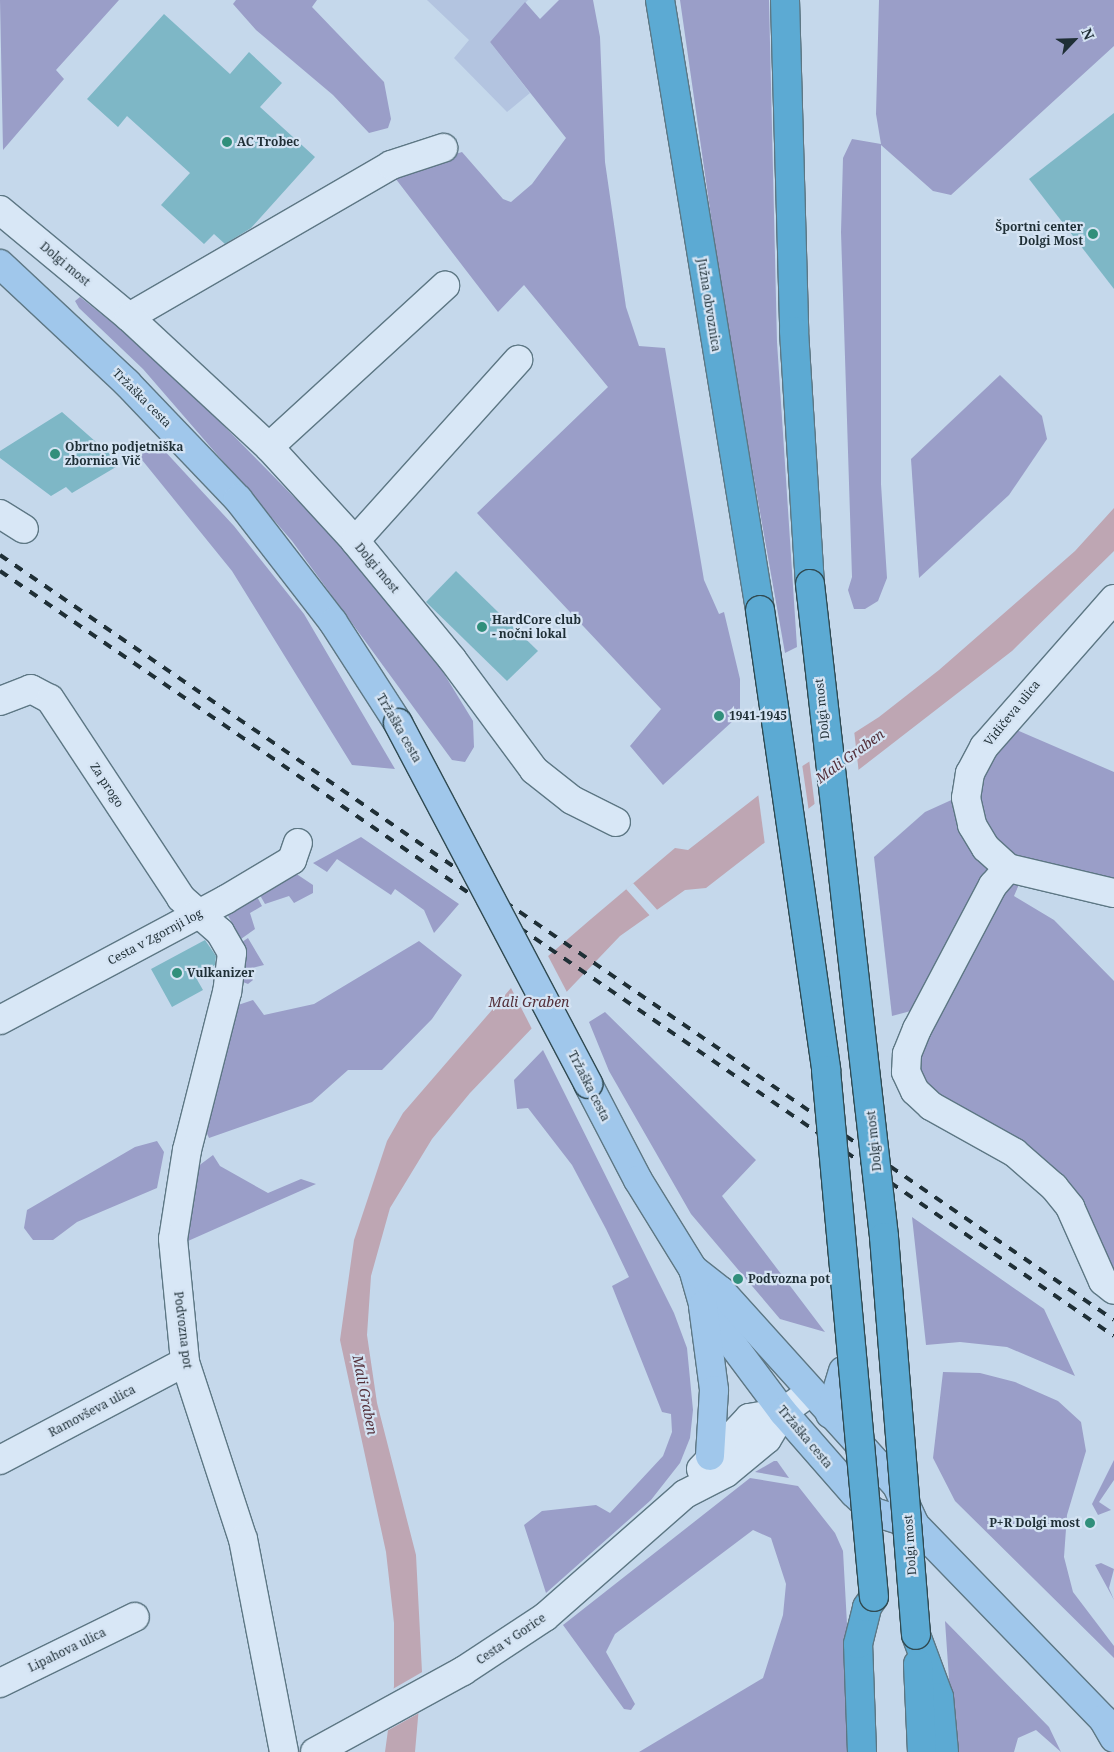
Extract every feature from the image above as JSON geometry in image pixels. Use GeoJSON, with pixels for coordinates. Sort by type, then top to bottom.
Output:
{"type":"FeatureCollection","features":[{"type":"Feature","properties":{"kind":"highway","name":"Južna obvoznica"},"geometry":{"type":"LineString","coordinates":[[660,0],[760,610],[826,1070],[874,1596],[867,1607],[868,1643]]}},
{"type":"Feature","properties":{"kind":"highway"},"geometry":{"type":"LineString","coordinates":[[785,0],[785,110]]}},
{"type":"Feature","properties":{"kind":"highway"},"geometry":{"type":"LineString","coordinates":[[785,110],[803,0]]}},
{"type":"Feature","properties":{"kind":"highway","name":"Dolgi most"},"geometry":{"type":"LineString","coordinates":[[785,110],[810,584],[884,1236],[916,1635],[929,1699]]}},
{"type":"Feature","properties":{"kind":"highway"},"geometry":{"type":"LineString","coordinates":[[862,1752],[868,1643]]}},
{"type":"Feature","properties":{"kind":"highway"},"geometry":{"type":"LineString","coordinates":[[868,1643],[882,1752]]}},
{"type":"Feature","properties":{"kind":"highway"},"geometry":{"type":"LineString","coordinates":[[922,1752],[929,1699]]}},
{"type":"Feature","properties":{"kind":"highway"},"geometry":{"type":"LineString","coordinates":[[929,1699],[944,1752]]}},
{"type":"Feature","properties":{"kind":"main road","name":"Tržaška cesta"},"geometry":{"type":"LineString","coordinates":[[0,264],[127,383],[238,499],[333,622],[398,723],[638,1180],[692,1269],[703,1305],[783,1412],[874,1512],[915,1525]]}},
{"type":"Feature","properties":{"kind":"main road","name":"Tržaška cesta"},"geometry":{"type":"LineString","coordinates":[[692,1269],[722,1291],[830,1414],[897,1486],[915,1525],[1110,1726]]}},
{"type":"Feature","properties":{"kind":"main road"},"geometry":{"type":"LineString","coordinates":[[703,1305],[714,1390],[710,1456]]}},
{"type":"Feature","properties":{"kind":"main road"},"geometry":{"type":"LineString","coordinates":[[830,1414],[842,1371]]}},
{"type":"Feature","properties":{"kind":"street"},"geometry":{"type":"LineString","coordinates":[[129,317],[391,165],[443,148]]}},
{"type":"Feature","properties":{"kind":"street","name":"Dolgi most"},"geometry":{"type":"LineString","coordinates":[[0,210],[129,317],[269,447],[355,541],[452,659],[534,770],[572,800],[616,822]]}},
{"type":"Feature","properties":{"kind":"street"},"geometry":{"type":"LineString","coordinates":[[269,447],[445,286]]}},
{"type":"Feature","properties":{"kind":"street"},"geometry":{"type":"LineString","coordinates":[[355,541],[518,360]]}},
{"type":"Feature","properties":{"kind":"street"},"geometry":{"type":"LineString","coordinates":[[0,514],[24,530]]}},
{"type":"Feature","properties":{"kind":"street","name":"Vidičeva ulica"},"geometry":{"type":"LineString","coordinates":[[1114,599],[1044,674],[984,747],[970,774],[966,798],[972,825],[986,848],[1008,868],[1114,893]]}},
{"type":"Feature","properties":{"kind":"street","name":"Za progo"},"geometry":{"type":"LineString","coordinates":[[0,701],[31,690],[50,699],[181,898],[200,914]]}},
{"type":"Feature","properties":{"kind":"street","name":"Cesta v Zgornji log"},"geometry":{"type":"LineString","coordinates":[[0,1020],[200,914],[292,860],[298,843]]}},
{"type":"Feature","properties":{"kind":"street"},"geometry":{"type":"LineString","coordinates":[[1008,868],[993,885],[917,1029],[906,1072],[915,1091],[931,1106],[1016,1154],[1054,1187],[1073,1214],[1103,1281],[1114,1290]]}},
{"type":"Feature","properties":{"kind":"street","name":"Podvozna pot"},"geometry":{"type":"LineString","coordinates":[[200,914],[226,940],[233,959],[175,1211],[173,1239],[185,1362],[243,1539],[284,1752]]}},
{"type":"Feature","properties":{"kind":"street","name":"Ramovševa ulica"},"geometry":{"type":"LineString","coordinates":[[0,1460],[185,1362]]}},
{"type":"Feature","properties":{"kind":"street","name":"Cesta v Gorice"},"geometry":{"type":"LineString","coordinates":[[684,1494],[726,1473],[767,1439],[783,1412],[811,1392]]}},
{"type":"Feature","properties":{"kind":"street","name":"Cesta v Gorice"},"geometry":{"type":"LineString","coordinates":[[315,1752],[463,1671],[545,1617],[684,1494],[710,1456],[749,1418],[783,1412]]}},
{"type":"Feature","properties":{"kind":"street","name":"Lipahova ulica"},"geometry":{"type":"LineString","coordinates":[[0,1683],[134,1617]]}},
{"type":"Feature","properties":{"kind":"shaded area"},"geometry":{"type":"Polygon","coordinates":[[[0,0],[119,0],[56,70],[64,79],[3,150],[0,0]]]}},
{"type":"Feature","properties":{"kind":"shaded area"},"geometry":{"type":"Polygon","coordinates":[[[236,0],[317,0],[312,7],[384,82],[391,119],[388,128],[369,133],[333,95],[256,30],[233,4],[236,0]]]}},
{"type":"Feature","properties":{"kind":"shaded area"},"geometry":{"type":"Polygon","coordinates":[[[427,0],[528,0],[490,42],[530,93],[507,112],[454,58],[469,40],[427,0]]]}},
{"type":"Feature","properties":{"kind":"shaded area"},"geometry":{"type":"Polygon","coordinates":[[[559,0],[593,0],[600,37],[605,162],[626,307],[639,346],[665,348],[704,580],[719,614],[724,612],[740,679],[740,709],[734,720],[663,785],[630,746],[661,709],[477,513],[608,387],[524,285],[498,312],[392,174],[462,152],[503,199],[511,202],[532,184],[566,138],[490,42],[525,2],[540,19],[559,0]]]}},
{"type":"Feature","properties":{"kind":"shaded area"},"geometry":{"type":"Polygon","coordinates":[[[680,0],[769,0],[777,342],[797,647],[785,653],[726,321],[680,0]]]}},
{"type":"Feature","properties":{"kind":"shaded area"},"geometry":{"type":"Polygon","coordinates":[[[879,0],[1114,0],[1114,46],[951,195],[933,191],[881,145],[881,484],[887,578],[878,601],[865,609],[854,609],[848,590],[852,577],[841,232],[843,158],[852,139],[881,144],[876,114],[879,0]]]}},
{"type":"Feature","properties":{"kind":"shaded area"},"geometry":{"type":"Polygon","coordinates":[[[80,297],[158,359],[345,549],[435,659],[473,721],[474,747],[465,762],[452,760],[292,541],[143,369],[79,308],[75,301],[80,297]]]}},
{"type":"Feature","properties":{"kind":"shaded area"},"geometry":{"type":"Polygon","coordinates":[[[1000,375],[1042,416],[1047,439],[1009,495],[919,578],[911,459],[1000,375]]]}},
{"type":"Feature","properties":{"kind":"shaded area"},"geometry":{"type":"Polygon","coordinates":[[[161,447],[234,526],[304,614],[395,769],[352,765],[232,571],[138,455],[161,447]]]}},
{"type":"Feature","properties":{"kind":"shaded area"},"geometry":{"type":"Polygon","coordinates":[[[1007,731],[1019,731],[1114,772],[1114,886],[1011,858],[979,825],[978,770],[1007,731]]]}},
{"type":"Feature","properties":{"kind":"shaded area"},"geometry":{"type":"Polygon","coordinates":[[[958,797],[989,864],[987,873],[922,1008],[892,1016],[874,857],[925,812],[958,797]]]}},
{"type":"Feature","properties":{"kind":"shaded area"},"geometry":{"type":"Polygon","coordinates":[[[361,837],[459,904],[434,933],[424,910],[395,889],[391,895],[337,859],[327,872],[313,863],[361,837]]]}},
{"type":"Feature","properties":{"kind":"shaded area"},"geometry":{"type":"Polygon","coordinates":[[[295,873],[313,885],[313,893],[294,903],[289,896],[265,904],[257,890],[295,873]]]}},
{"type":"Feature","properties":{"kind":"shaded area"},"geometry":{"type":"Polygon","coordinates":[[[1013,882],[1020,882],[1014,896],[1054,920],[1114,981],[1114,1282],[1086,1224],[921,1082],[917,1052],[983,919],[1013,882]]]}},
{"type":"Feature","properties":{"kind":"shaded area"},"geometry":{"type":"Polygon","coordinates":[[[254,891],[262,906],[250,913],[255,929],[241,939],[226,912],[254,891]]]}},
{"type":"Feature","properties":{"kind":"shaded area"},"geometry":{"type":"Polygon","coordinates":[[[248,938],[264,965],[248,969],[253,980],[248,984],[243,982],[242,942],[248,938]]]}},
{"type":"Feature","properties":{"kind":"shaded area"},"geometry":{"type":"Polygon","coordinates":[[[419,941],[462,975],[432,1019],[382,1070],[348,1070],[312,1102],[209,1138],[205,1129],[238,1005],[253,1000],[264,1015],[314,1004],[419,941]]]}},
{"type":"Feature","properties":{"kind":"shaded area"},"geometry":{"type":"Polygon","coordinates":[[[605,1012],[756,1160],[722,1196],[825,1332],[780,1319],[691,1214],[609,1071],[589,1022],[605,1012]]]}},
{"type":"Feature","properties":{"kind":"shaded area"},"geometry":{"type":"Polygon","coordinates":[[[543,1050],[674,1313],[687,1348],[693,1410],[690,1438],[680,1463],[651,1500],[546,1593],[524,1525],[542,1511],[596,1505],[610,1513],[663,1456],[672,1432],[671,1414],[662,1412],[612,1286],[629,1277],[606,1229],[572,1165],[528,1108],[517,1109],[514,1080],[543,1050]]]}},
{"type":"Feature","properties":{"kind":"shaded area"},"geometry":{"type":"Polygon","coordinates":[[[157,1141],[164,1152],[157,1188],[77,1222],[53,1240],[33,1240],[24,1228],[27,1210],[135,1147],[157,1141]]]}},
{"type":"Feature","properties":{"kind":"shaded area"},"geometry":{"type":"Polygon","coordinates":[[[213,1155],[220,1166],[268,1193],[301,1179],[316,1184],[188,1241],[197,1167],[213,1155]]]}},
{"type":"Feature","properties":{"kind":"shaded area"},"geometry":{"type":"Polygon","coordinates":[[[912,1217],[1044,1309],[1075,1376],[1007,1347],[960,1342],[926,1345],[912,1217]]]}},
{"type":"Feature","properties":{"kind":"shaded area"},"geometry":{"type":"Polygon","coordinates":[[[943,1372],[980,1373],[1015,1382],[1058,1401],[1081,1422],[1086,1451],[1067,1515],[1064,1557],[1073,1592],[1114,1646],[1114,1658],[955,1501],[933,1458],[943,1372]]]}},
{"type":"Feature","properties":{"kind":"shaded area"},"geometry":{"type":"Polygon","coordinates":[[[1114,1460],[1114,1480],[1099,1502],[1111,1510],[1098,1515],[1092,1504],[1114,1460]]]}},
{"type":"Feature","properties":{"kind":"shaded area"},"geometry":{"type":"Polygon","coordinates":[[[777,1461],[789,1478],[755,1472],[777,1461]]]}},
{"type":"Feature","properties":{"kind":"shaded area"},"geometry":{"type":"Polygon","coordinates":[[[750,1478],[798,1486],[835,1533],[843,1551],[854,1752],[639,1752],[763,1678],[783,1615],[786,1584],[771,1538],[753,1530],[615,1634],[606,1652],[635,1704],[631,1710],[624,1709],[563,1625],[750,1478]]]}},
{"type":"Feature","properties":{"kind":"shaded area"},"geometry":{"type":"Polygon","coordinates":[[[1101,1563],[1114,1569],[1109,1588],[1114,1600],[1095,1565],[1101,1563]]]}},
{"type":"Feature","properties":{"kind":"shaded area"},"geometry":{"type":"Polygon","coordinates":[[[945,1621],[1049,1727],[1061,1752],[1036,1730],[1018,1738],[1014,1752],[954,1752],[945,1621]]]}},
{"type":"Feature","properties":{"kind":"water","name":"Mali Graben"},"geometry":{"type":"Polygon","coordinates":[[[1114,508],[1114,551],[1012,651],[706,888],[685,890],[620,936],[470,1093],[432,1139],[390,1208],[371,1276],[367,1335],[377,1403],[416,1555],[422,1672],[415,1752],[385,1752],[394,1686],[394,1623],[386,1552],[340,1340],[354,1240],[387,1141],[403,1113],[511,988],[591,919],[675,848],[688,850],[768,788],[879,717],[939,670],[1075,551],[1114,508]]]}},
{"type":"Feature","properties":{"kind":"pier"},"geometry":{"type":"Polygon","coordinates":[[[854,730],[859,774],[815,807],[809,759],[854,730]]]}},
{"type":"Feature","properties":{"kind":"pier"},"geometry":{"type":"Polygon","coordinates":[[[802,764],[809,812],[765,845],[758,793],[802,764]]]}},
{"type":"Feature","properties":{"kind":"pier"},"geometry":{"type":"Polygon","coordinates":[[[633,883],[660,913],[652,918],[626,889],[633,883]]]}},
{"type":"Feature","properties":{"kind":"pier"},"geometry":{"type":"Polygon","coordinates":[[[547,954],[569,996],[533,1031],[510,986],[547,954]]]}},
{"type":"Feature","properties":{"kind":"pier"},"geometry":{"type":"Polygon","coordinates":[[[424,1671],[421,1712],[385,1732],[391,1690],[424,1671]]]}},
{"type":"Feature","properties":{"kind":"building","name":"AC Trobec"},"geometry":{"type":"Polygon","coordinates":[[[164,14],[230,74],[249,52],[282,83],[260,107],[315,157],[251,228],[225,244],[214,234],[204,244],[161,205],[190,173],[127,116],[118,127],[87,99],[164,14]]]}},
{"type":"Feature","properties":{"kind":"building","name":"Športni center Dolgi Most"},"geometry":{"type":"Polygon","coordinates":[[[1114,113],[1114,289],[1029,179],[1114,113]]]}},
{"type":"Feature","properties":{"kind":"building","name":"Obrtno podjetniška zbornica Vič"},"geometry":{"type":"Polygon","coordinates":[[[62,412],[121,464],[72,493],[66,487],[51,496],[0,458],[0,451],[62,412]]]}},
{"type":"Feature","properties":{"kind":"building","name":"HardCore club - nočni lokal"},"geometry":{"type":"Polygon","coordinates":[[[456,571],[538,651],[507,681],[426,602],[456,571]]]}},
{"type":"Feature","properties":{"kind":"building","name":"Vulkanizer"},"geometry":{"type":"Polygon","coordinates":[[[205,940],[216,956],[215,965],[195,976],[203,990],[172,1007],[151,969],[205,940]]]}},
{"type":"Feature","properties":{"kind":"railway"},"geometry":{"type":"LineString","coordinates":[[0,555],[1114,1320]]}},
{"type":"Feature","properties":{"kind":"railway"},"geometry":{"type":"LineString","coordinates":[[0,571],[1114,1336]]}},
{"type":"Feature","properties":{"kind":"place","name":"AC Trobec"},"geometry":{"type":"Point","coordinates":[227,142]}},
{"type":"Feature","properties":{"kind":"place","name":"Športni center Dolgi Most"},"geometry":{"type":"Point","coordinates":[1093,234]}},
{"type":"Feature","properties":{"kind":"place","name":"Obrtno podjetniška zbornica Vič"},"geometry":{"type":"Point","coordinates":[55,454]}},
{"type":"Feature","properties":{"kind":"place","name":"HardCore club - nočni lokal"},"geometry":{"type":"Point","coordinates":[482,627]}},
{"type":"Feature","properties":{"kind":"place","name":"1941-1945"},"geometry":{"type":"Point","coordinates":[719,716]}},
{"type":"Feature","properties":{"kind":"place","name":"Vulkanizer"},"geometry":{"type":"Point","coordinates":[177,973]}},
{"type":"Feature","properties":{"kind":"place","name":"Podvozna pot"},"geometry":{"type":"Point","coordinates":[738,1279]}},
{"type":"Feature","properties":{"kind":"place","name":"P+R Dolgi most"},"geometry":{"type":"Point","coordinates":[1090,1523]}}]}
